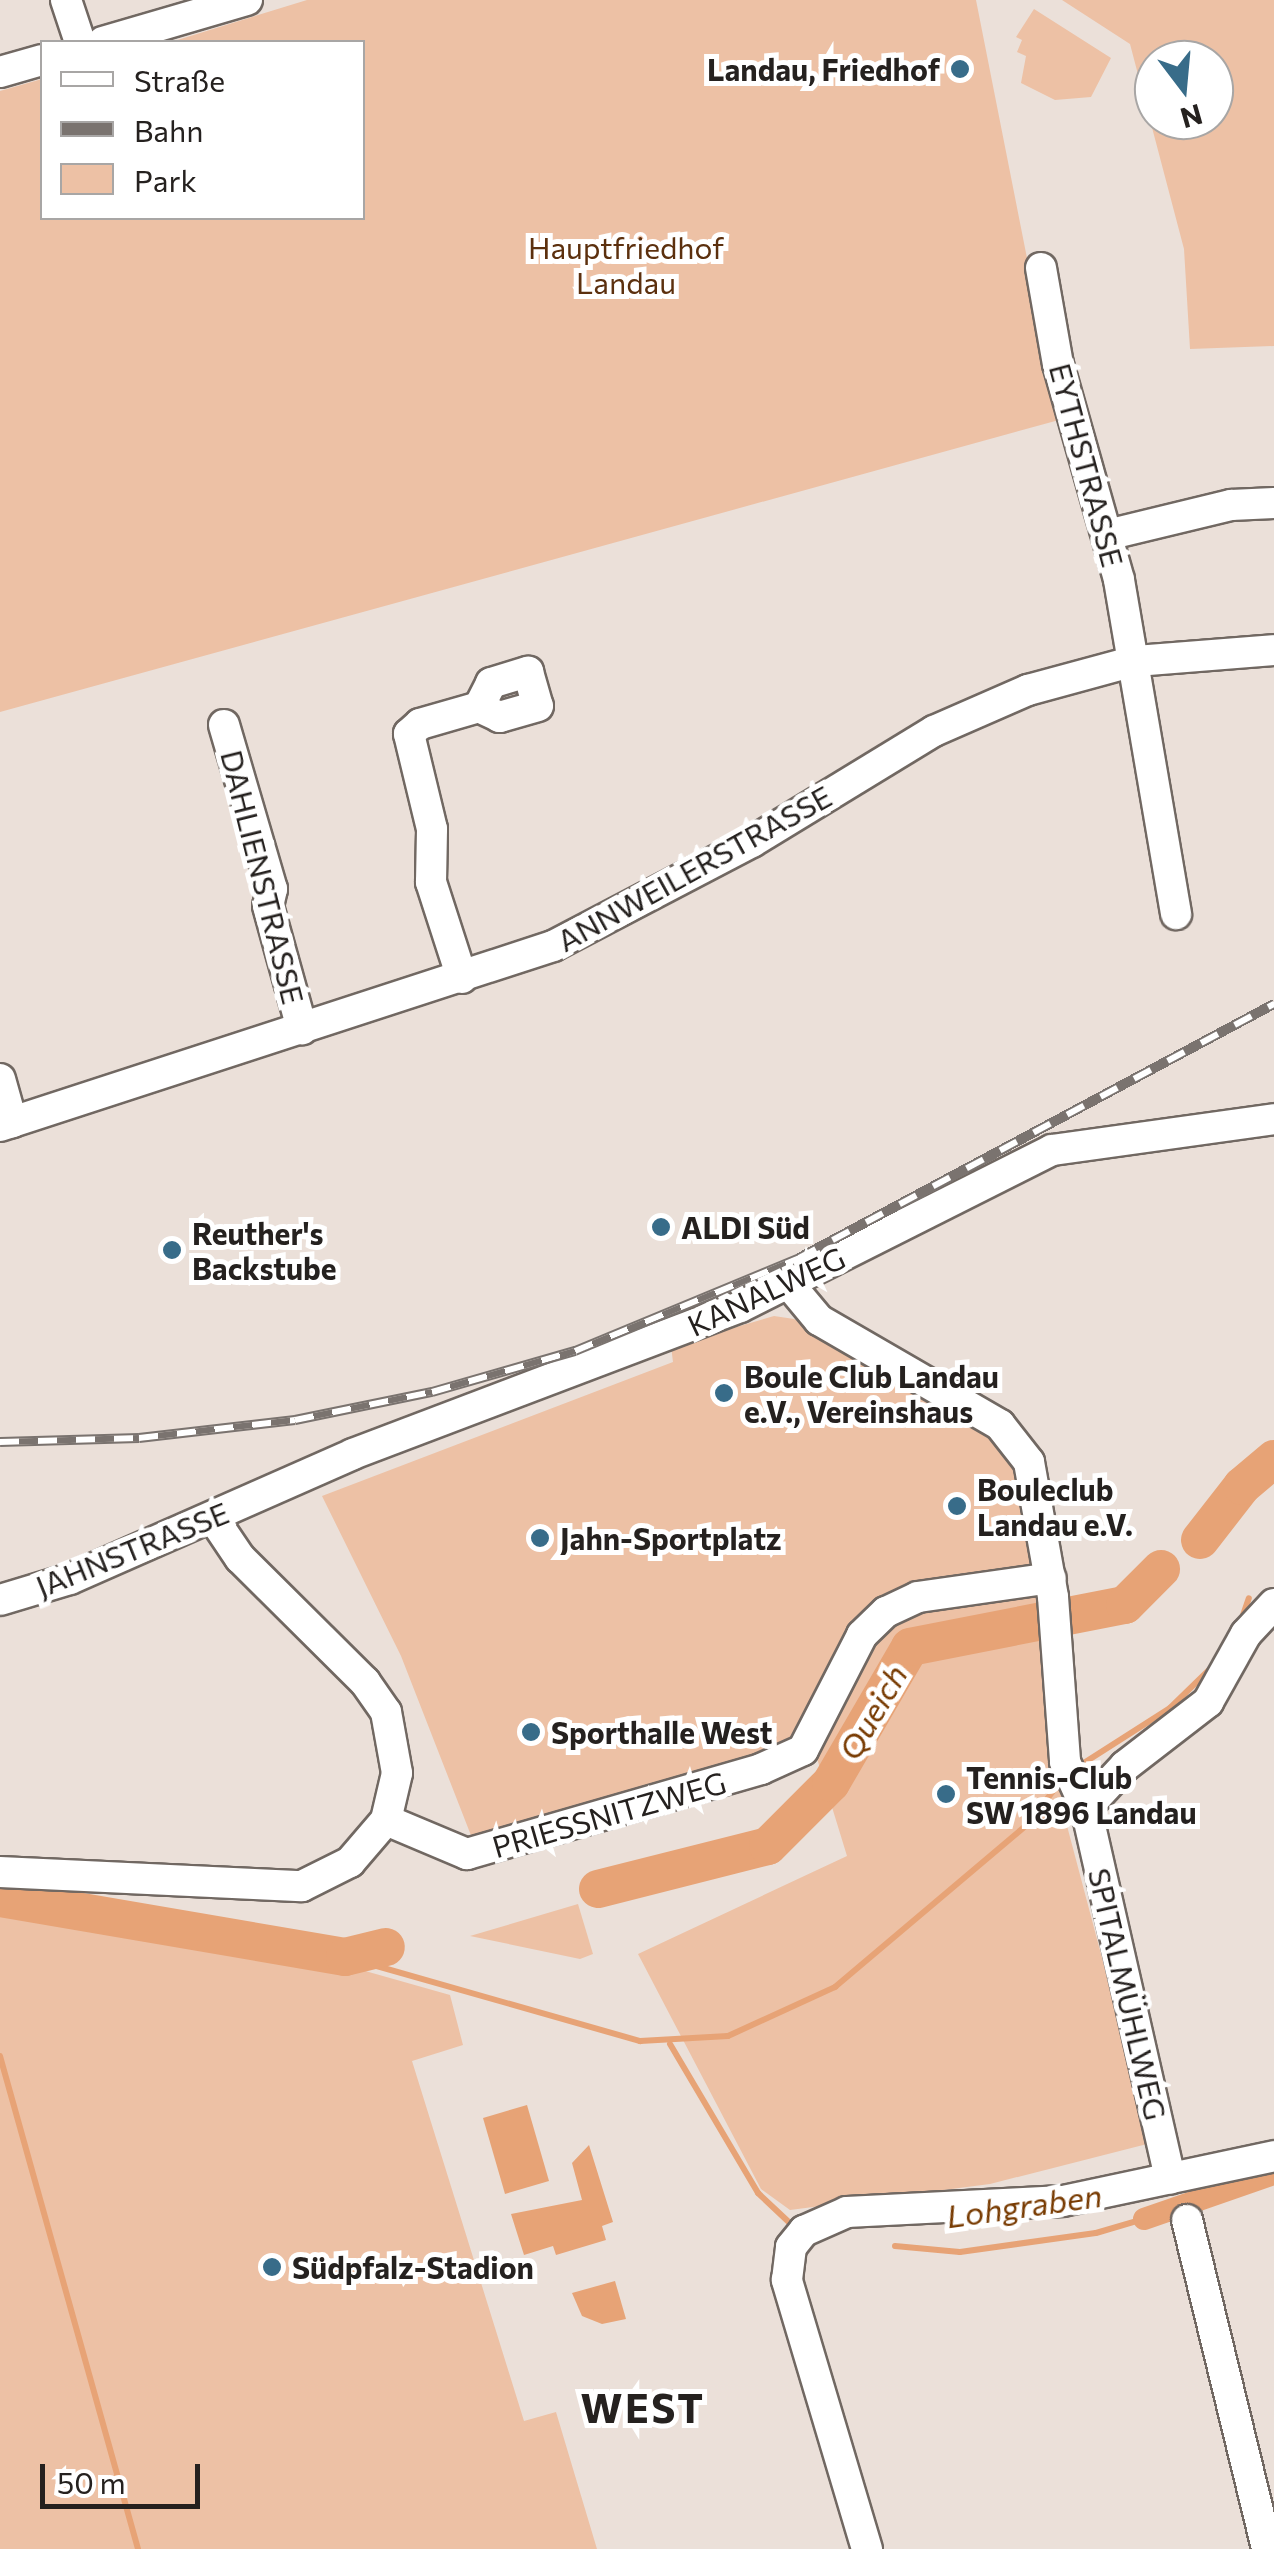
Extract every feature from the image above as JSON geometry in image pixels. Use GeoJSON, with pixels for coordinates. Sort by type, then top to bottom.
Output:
{"type":"FeatureCollection","features":[{"type":"Feature","properties":{"kind":"street"},"geometry":{"type":"LineString","coordinates":[[66,0],[79,40]]}},
{"type":"Feature","properties":{"kind":"street"},"geometry":{"type":"LineString","coordinates":[[110,40],[248,0]]}},
{"type":"Feature","properties":{"kind":"street"},"geometry":{"type":"LineString","coordinates":[[0,72],[40,61]]}},
{"type":"Feature","properties":{"kind":"street","name":"EYTHSTRASSE"},"geometry":{"type":"LineString","coordinates":[[1040,268],[1058,364],[1107,536],[1136,661]]}},
{"type":"Feature","properties":{"kind":"street"},"geometry":{"type":"LineString","coordinates":[[1107,536],[1231,506],[1274,502]]}},
{"type":"Feature","properties":{"kind":"street","name":"ANNWEILERSTRASSE"},"geometry":{"type":"LineString","coordinates":[[6,1124],[553,946],[638,905],[956,720],[1028,690],[1136,661],[1274,650]]}},
{"type":"Feature","properties":{"kind":"street"},"geometry":{"type":"LineString","coordinates":[[1136,661],[1176,914]]}},
{"type":"Feature","properties":{"kind":"street"},"geometry":{"type":"LineString","coordinates":[[462,978],[431,882],[432,829],[410,734],[420,724],[480,707]]}},
{"type":"Feature","properties":{"kind":"street","name":"DAHLIENSTRASSE"},"geometry":{"type":"LineString","coordinates":[[224,725],[272,889],[268,906],[302,1029]]}},
{"type":"Feature","properties":{"kind":"street"},"geometry":{"type":"LineString","coordinates":[[0,1080],[6,1124]]}},
{"type":"Feature","properties":{"kind":"street","name":"KANALWEG"},"geometry":{"type":"LineString","coordinates":[[263,1494],[788,1284],[1072,1143],[1274,1119]]}},
{"type":"Feature","properties":{"kind":"street","name":"SPITALMÜHLWEG"},"geometry":{"type":"LineString","coordinates":[[788,1284],[819,1320],[1013,1437],[1034,1477],[1052,1588],[1063,1745],[1170,2180]]}},
{"type":"Feature","properties":{"kind":"street","name":"JAHNSTRASSE"},"geometry":{"type":"LineString","coordinates":[[0,1600],[70,1578],[263,1494]]}},
{"type":"Feature","properties":{"kind":"street"},"geometry":{"type":"LineString","coordinates":[[0,1872],[70,1879],[302,1886],[350,1862],[386,1820],[398,1773],[386,1712],[365,1682],[240,1558],[213,1518]]}},
{"type":"Feature","properties":{"kind":"street","name":"PRIESSNITZWEG"},"geometry":{"type":"LineString","coordinates":[[386,1820],[468,1854],[761,1769],[803,1750],[862,1635],[902,1604],[1052,1588]]}},
{"type":"Feature","properties":{"kind":"street"},"geometry":{"type":"LineString","coordinates":[[1078,1795],[1126,1766],[1208,1702],[1246,1634],[1274,1604]]}},
{"type":"Feature","properties":{"kind":"street"},"geometry":{"type":"LineString","coordinates":[[867,2549],[787,2280],[791,2247],[821,2219],[1044,2204],[1274,2156]]}},
{"type":"Feature","properties":{"kind":"street"},"geometry":{"type":"LineString","coordinates":[[1187,2220],[1267,2549]]}},
{"type":"Feature","properties":{"kind":"green space","name":"Hauptfriedhof Landau"},"geometry":{"type":"Polygon","coordinates":[[[307,0],[976,0],[1059,420],[0,712],[0,91],[40,80],[40,220],[365,220],[365,40],[177,40],[307,0]]]}},
{"type":"Feature","properties":{"kind":"green space"},"geometry":{"type":"Polygon","coordinates":[[[1062,0],[1274,0],[1274,346],[1190,349],[1184,249],[1155,140],[1234,140],[1234,40],[1134,40],[1134,59],[1130,44],[1062,0]]]}},
{"type":"Feature","properties":{"kind":"green space"},"geometry":{"type":"Polygon","coordinates":[[[1034,9],[1111,58],[1091,97],[1055,100],[1021,83],[1026,56],[1017,52],[1022,40],[1016,37],[1034,9]]]}},
{"type":"Feature","properties":{"kind":"green space"},"geometry":{"type":"Polygon","coordinates":[[[774,1316],[794,1319],[953,1402],[1010,1439],[1024,1476],[1066,1822],[1151,2143],[990,2184],[790,2210],[761,2189],[638,1954],[847,1856],[808,1729],[723,1770],[472,1838],[401,1656],[322,1496],[673,1362],[671,1346],[774,1316]]]}},
{"type":"Feature","properties":{"kind":"green space"},"geometry":{"type":"Polygon","coordinates":[[[578,1904],[593,1954],[580,1959],[470,1936],[578,1904]]]}},
{"type":"Feature","properties":{"kind":"green space","name":"Südpfalz-Stadion"},"geometry":{"type":"Polygon","coordinates":[[[0,1905],[337,1963],[450,1995],[463,2045],[412,2061],[524,2421],[556,2412],[597,2549],[0,2549],[0,1905]]]}},
{"type":"Feature","properties":{"kind":"shaded area"},"geometry":{"type":"Polygon","coordinates":[[[527,2105],[549,2181],[505,2194],[483,2118],[527,2105]]]}},
{"type":"Feature","properties":{"kind":"shaded area"},"geometry":{"type":"Polygon","coordinates":[[[589,2145],[613,2222],[602,2226],[606,2240],[556,2255],[553,2246],[524,2255],[511,2214],[582,2200],[572,2163],[589,2145]]]}},
{"type":"Feature","properties":{"kind":"shaded area"},"geometry":{"type":"Polygon","coordinates":[[[615,2281],[626,2319],[602,2324],[582,2316],[572,2293],[615,2281]]]}},
{"type":"Feature","properties":{"kind":"waterway","name":"Queich"},"geometry":{"type":"LineString","coordinates":[[1200,1540],[1242,1486],[1274,1459]]}},
{"type":"Feature","properties":{"kind":"waterway","name":"Queich"},"geometry":{"type":"LineString","coordinates":[[598,1889],[768,1846],[831,1783],[910,1647],[1125,1605],[1161,1569]]}},
{"type":"Feature","properties":{"kind":"waterway"},"geometry":{"type":"LineString","coordinates":[[1241,1621],[1249,1598]]}},
{"type":"Feature","properties":{"kind":"waterway"},"geometry":{"type":"LineString","coordinates":[[1076,1768],[1170,1708],[1210,1669]]}},
{"type":"Feature","properties":{"kind":"waterway"},"geometry":{"type":"LineString","coordinates":[[345,1957],[640,2041],[728,2036],[835,1987],[1027,1825],[1063,1778]]}},
{"type":"Feature","properties":{"kind":"waterway","name":"Queich"},"geometry":{"type":"LineString","coordinates":[[0,1898],[345,1957],[386,1947]]}},
{"type":"Feature","properties":{"kind":"waterway","name":"Lohgraben"},"geometry":{"type":"LineString","coordinates":[[670,2044],[758,2193],[792,2225]]}},
{"type":"Feature","properties":{"kind":"waterway"},"geometry":{"type":"LineString","coordinates":[[0,2056],[138,2549]]}},
{"type":"Feature","properties":{"kind":"waterway","name":"Lohgraben"},"geometry":{"type":"LineString","coordinates":[[1144,2219],[1274,2174]]}},
{"type":"Feature","properties":{"kind":"waterway","name":"Lohgraben"},"geometry":{"type":"LineString","coordinates":[[895,2246],[960,2252],[1096,2233],[1144,2219]]}},
{"type":"Feature","properties":{"kind":"railway"},"geometry":{"type":"LineString","coordinates":[[0,1442],[139,1438],[295,1420],[432,1392],[575,1351],[799,1258],[1274,1004]]}},
{"type":"Feature","properties":{"kind":"place","name":"Landau, Friedhof"},"geometry":{"type":"Point","coordinates":[960,69]}},
{"type":"Feature","properties":{"kind":"place","name":"ALDI Süd"},"geometry":{"type":"Point","coordinates":[661,1227]}},
{"type":"Feature","properties":{"kind":"place","name":"Reuther's Backstube"},"geometry":{"type":"Point","coordinates":[172,1250]}},
{"type":"Feature","properties":{"kind":"place","name":"Boule Club Landau e.V., Vereinshaus"},"geometry":{"type":"Point","coordinates":[724,1393]}},
{"type":"Feature","properties":{"kind":"place","name":"Bouleclub Landau e.V."},"geometry":{"type":"Point","coordinates":[957,1506]}},
{"type":"Feature","properties":{"kind":"place","name":"Jahn-Sportplatz"},"geometry":{"type":"Point","coordinates":[540,1538]}},
{"type":"Feature","properties":{"kind":"place","name":"Sporthalle West"},"geometry":{"type":"Point","coordinates":[531,1732]}},
{"type":"Feature","properties":{"kind":"place","name":"Tennis-Club SW 1896 Landau"},"geometry":{"type":"Point","coordinates":[946,1794]}},
{"type":"Feature","properties":{"kind":"place","name":"Südpfalz-Stadion"},"geometry":{"type":"Point","coordinates":[272,2267]}},
{"type":"Feature","properties":{"kind":"district","name":"WEST"},"geometry":{"type":"Point","coordinates":[643,2407]}}]}
